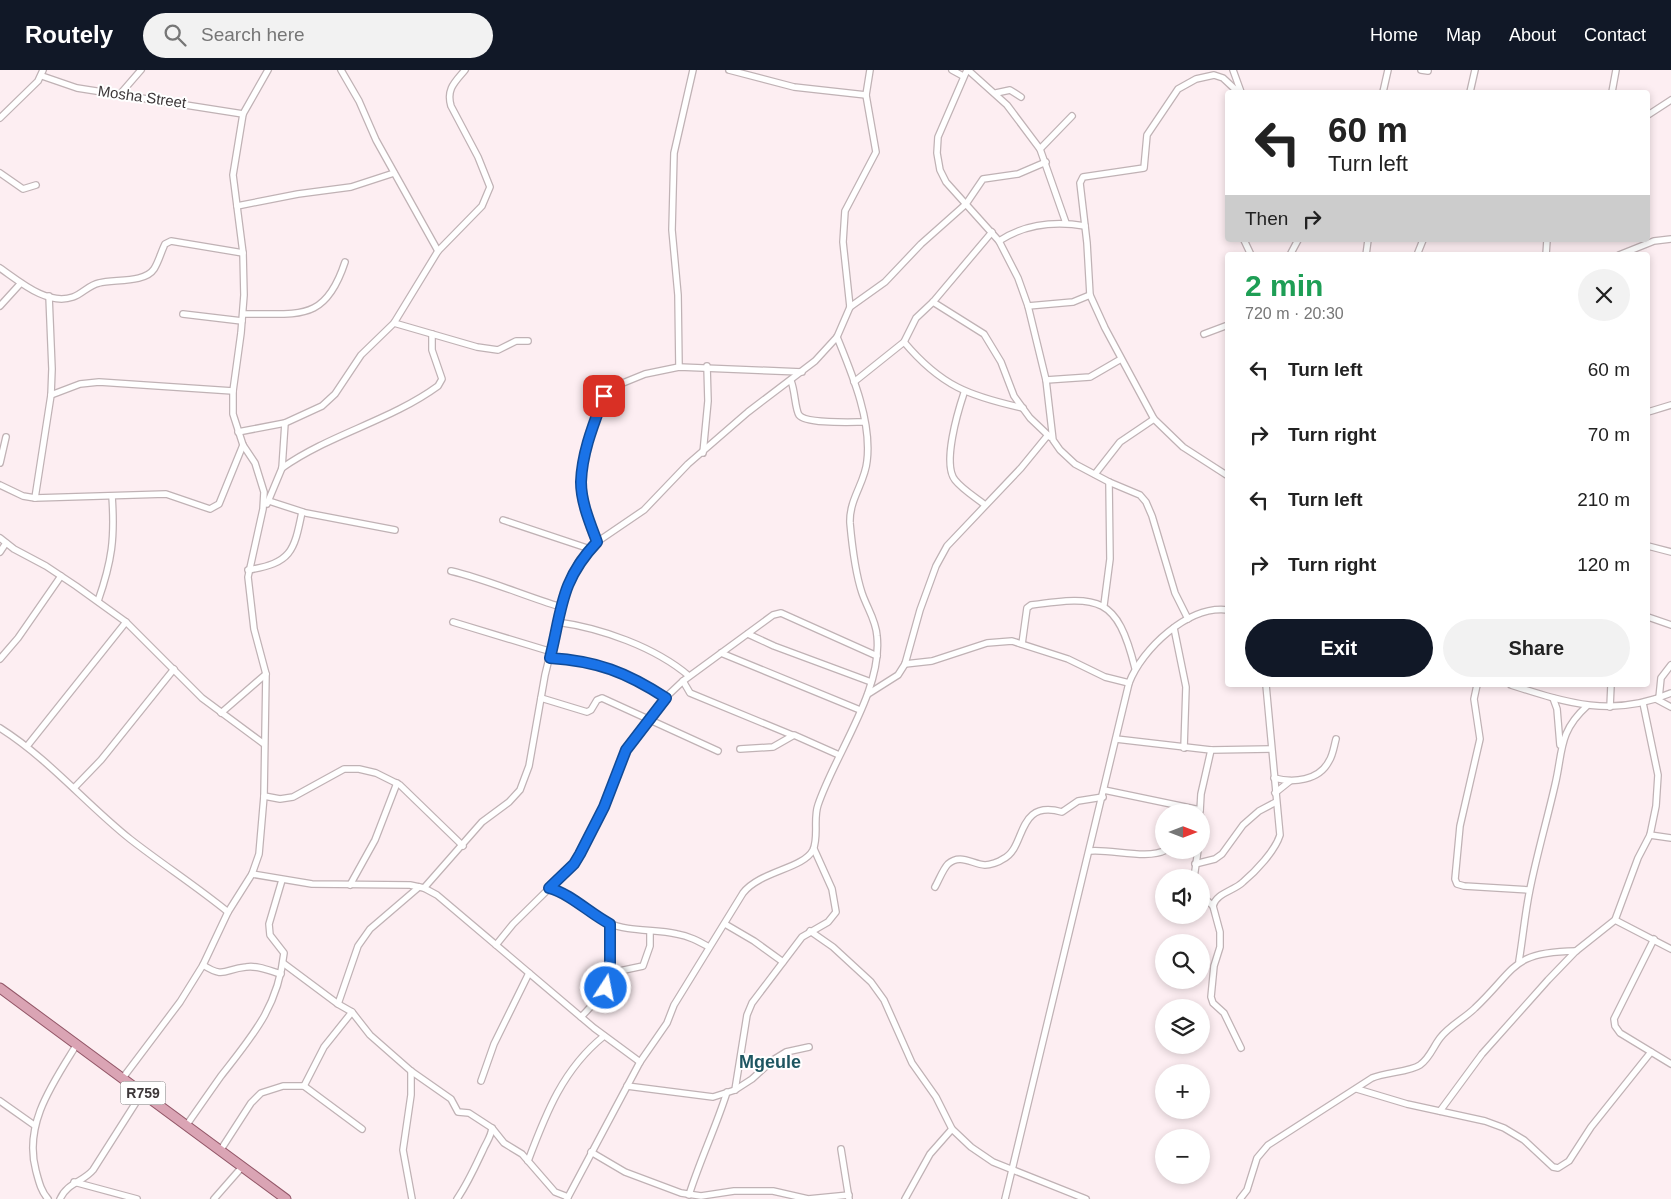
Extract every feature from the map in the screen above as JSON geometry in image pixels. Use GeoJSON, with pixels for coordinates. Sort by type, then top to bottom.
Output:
{"type":"FeatureCollection","features":[{"type":"Feature","properties":{"kind":"main road","name":"R759"},"geometry":{"type":"LineString","coordinates":[[0,988],[286,1199]]}},
{"type":"Feature","properties":{"kind":"street"},"geometry":{"type":"LineString","coordinates":[[121,93],[141,70]]}},
{"type":"Feature","properties":{"kind":"street"},"geometry":{"type":"LineString","coordinates":[[122,1078],[180,1002],[202,965],[228,912],[252,874],[259,854],[264,796],[266,674],[260,657],[250,602],[248,570],[263,509],[264,492],[255,463],[243,445],[233,414],[233,391],[243,314],[243,254],[233,175],[243,114],[268,70]]}},
{"type":"Feature","properties":{"kind":"street"},"geometry":{"type":"LineString","coordinates":[[341,70],[355,93],[376,140],[438,251]]}},
{"type":"Feature","properties":{"kind":"street"},"geometry":{"type":"LineString","coordinates":[[238,432],[284,423],[322,406],[335,394],[361,355],[394,323],[438,251],[475,214],[489,194],[490,187],[478,157],[448,97],[450,89],[465,70]]}},
{"type":"Feature","properties":{"kind":"street"},"geometry":{"type":"LineString","coordinates":[[679,367],[678,295],[672,230],[674,153],[693,70]]}},
{"type":"Feature","properties":{"kind":"street"},"geometry":{"type":"LineString","coordinates":[[729,70],[794,87],[866,95]]}},
{"type":"Feature","properties":{"kind":"street"},"geometry":{"type":"LineString","coordinates":[[850,307],[845,279],[845,210],[876,150],[866,95],[870,70]]}},
{"type":"Feature","properties":{"kind":"street"},"geometry":{"type":"LineString","coordinates":[[952,70],[963,76]]}},
{"type":"Feature","properties":{"kind":"street"},"geometry":{"type":"LineString","coordinates":[[1054,440],[1046,380],[1028,306],[1018,278],[999,241],[946,182],[940,170],[937,153],[938,137],[963,76],[968,70],[996,93],[1016,115],[1040,149],[1066,223]]}},
{"type":"Feature","properties":{"kind":"street"},"geometry":{"type":"LineString","coordinates":[[1233,70],[1239,90]]}},
{"type":"Feature","properties":{"kind":"street"},"geometry":{"type":"LineString","coordinates":[[1383,90],[1388,70]]}},
{"type":"Feature","properties":{"kind":"street"},"geometry":{"type":"LineString","coordinates":[[1470,90],[1475,70]]}},
{"type":"Feature","properties":{"kind":"street"},"geometry":{"type":"LineString","coordinates":[[1611,90],[1616,70]]}},
{"type":"Feature","properties":{"kind":"street"},"geometry":{"type":"LineString","coordinates":[[0,118],[42,73]]}},
{"type":"Feature","properties":{"kind":"street","name":"Mosha Street"},"geometry":{"type":"LineString","coordinates":[[42,73],[77,88],[121,93],[243,114]]}},
{"type":"Feature","properties":{"kind":"street"},"geometry":{"type":"LineString","coordinates":[[1225,474],[1183,447],[1154,419],[1121,359],[1090,295],[1081,180],[1091,176],[1144,168],[1147,135],[1178,89],[1196,79],[1214,74],[1224,78],[1238,90]]}},
{"type":"Feature","properties":{"kind":"street"},"geometry":{"type":"LineString","coordinates":[[996,93],[1010,90],[1022,97]]}},
{"type":"Feature","properties":{"kind":"street"},"geometry":{"type":"LineString","coordinates":[[1650,114],[1671,100]]}},
{"type":"Feature","properties":{"kind":"street"},"geometry":{"type":"LineString","coordinates":[[1040,149],[1072,116]]}},
{"type":"Feature","properties":{"kind":"street"},"geometry":{"type":"LineString","coordinates":[[338,1004],[358,946],[370,929],[422,888],[463,846],[482,822],[509,802],[520,790],[529,766],[541,698],[566,585],[580,560],[597,542],[644,510],[688,464],[703,453],[748,412],[802,372],[837,338],[850,307],[885,282],[922,244],[966,204],[983,178],[1018,174],[1046,162]]}},
{"type":"Feature","properties":{"kind":"street"},"geometry":{"type":"LineString","coordinates":[[0,173],[23,189],[36,185]]}},
{"type":"Feature","properties":{"kind":"street"},"geometry":{"type":"LineString","coordinates":[[236,206],[298,194],[351,187],[394,173]]}},
{"type":"Feature","properties":{"kind":"street"},"geometry":{"type":"LineString","coordinates":[[999,241],[1023,228],[1066,223],[1086,226]]}},
{"type":"Feature","properties":{"kind":"street"},"geometry":{"type":"LineString","coordinates":[[854,382],[904,342],[916,318],[933,302],[992,232]]}},
{"type":"Feature","properties":{"kind":"street"},"geometry":{"type":"LineString","coordinates":[[1650,242],[1671,239]]}},
{"type":"Feature","properties":{"kind":"street"},"geometry":{"type":"LineString","coordinates":[[0,268],[20,284],[49,296],[69,298],[96,284],[140,277],[153,270],[165,244],[171,241],[243,254]]}},
{"type":"Feature","properties":{"kind":"street"},"geometry":{"type":"LineString","coordinates":[[1624,252],[1638,243]]}},
{"type":"Feature","properties":{"kind":"street"},"geometry":{"type":"LineString","coordinates":[[243,314],[302,312],[320,306],[337,285],[345,262]]}},
{"type":"Feature","properties":{"kind":"street"},"geometry":{"type":"LineString","coordinates":[[0,306],[20,284]]}},
{"type":"Feature","properties":{"kind":"street"},"geometry":{"type":"LineString","coordinates":[[1028,306],[1073,302],[1090,295]]}},
{"type":"Feature","properties":{"kind":"street"},"geometry":{"type":"LineString","coordinates":[[34,498],[51,395],[52,369],[49,296]]}},
{"type":"Feature","properties":{"kind":"street"},"geometry":{"type":"LineString","coordinates":[[933,302],[984,334],[1001,362],[1014,396],[1054,440],[1068,459],[1109,482],[1140,495],[1146,502],[1176,592],[1188,619]]}},
{"type":"Feature","properties":{"kind":"street"},"geometry":{"type":"LineString","coordinates":[[183,314],[242,321]]}},
{"type":"Feature","properties":{"kind":"street"},"geometry":{"type":"LineString","coordinates":[[394,323],[477,347],[498,350],[516,341],[528,341]]}},
{"type":"Feature","properties":{"kind":"street"},"geometry":{"type":"LineString","coordinates":[[1204,334],[1225,326]]}},
{"type":"Feature","properties":{"kind":"street"},"geometry":{"type":"LineString","coordinates":[[282,468],[316,447],[377,420],[438,386],[442,380],[432,350],[432,334]]}},
{"type":"Feature","properties":{"kind":"street"},"geometry":{"type":"LineString","coordinates":[[735,1090],[747,1015],[759,990],[802,936],[828,922],[836,912],[832,889],[814,848],[816,808],[868,694],[877,656],[875,623],[862,593],[857,574],[850,523],[851,505],[868,461],[864,422],[854,382],[837,338]]}},
{"type":"Feature","properties":{"kind":"street"},"geometry":{"type":"LineString","coordinates":[[904,342],[921,362],[964,393],[1023,408]]}},
{"type":"Feature","properties":{"kind":"street"},"geometry":{"type":"LineString","coordinates":[[1046,380],[1090,377],[1121,359]]}},
{"type":"Feature","properties":{"kind":"street"},"geometry":{"type":"LineString","coordinates":[[703,453],[708,401],[707,366]]}},
{"type":"Feature","properties":{"kind":"street"},"geometry":{"type":"LineString","coordinates":[[597,542],[583,500],[581,482],[585,453],[604,396],[623,381],[679,367],[707,366],[741,371],[802,372]]}},
{"type":"Feature","properties":{"kind":"street"},"geometry":{"type":"LineString","coordinates":[[791,380],[795,390],[797,410],[801,417],[813,422],[864,422]]}},
{"type":"Feature","properties":{"kind":"street"},"geometry":{"type":"LineString","coordinates":[[51,395],[80,384],[99,382],[233,391]]}},
{"type":"Feature","properties":{"kind":"street"},"geometry":{"type":"LineString","coordinates":[[964,393],[953,434],[950,471],[954,479],[985,505]]}},
{"type":"Feature","properties":{"kind":"street"},"geometry":{"type":"LineString","coordinates":[[1650,411],[1671,405]]}},
{"type":"Feature","properties":{"kind":"street"},"geometry":{"type":"LineString","coordinates":[[1095,474],[1120,442],[1154,419]]}},
{"type":"Feature","properties":{"kind":"street"},"geometry":{"type":"LineString","coordinates":[[263,509],[269,501],[282,468],[284,423]]}},
{"type":"Feature","properties":{"kind":"street"},"geometry":{"type":"LineString","coordinates":[[868,694],[898,675],[905,664],[920,610],[936,566],[947,546],[1016,474],[1048,435]]}},
{"type":"Feature","properties":{"kind":"street"},"geometry":{"type":"LineString","coordinates":[[1,460],[6,437]]}},
{"type":"Feature","properties":{"kind":"street"},"geometry":{"type":"LineString","coordinates":[[0,485],[23,496],[34,498],[166,494],[210,509],[216,508],[225,492],[243,445]]}},
{"type":"Feature","properties":{"kind":"street"},"geometry":{"type":"LineString","coordinates":[[1104,605],[1110,559],[1109,482]]}},
{"type":"Feature","properties":{"kind":"street"},"geometry":{"type":"LineString","coordinates":[[98,601],[112,551],[114,534],[112,496]]}},
{"type":"Feature","properties":{"kind":"street"},"geometry":{"type":"LineString","coordinates":[[269,501],[302,512],[395,530]]}},
{"type":"Feature","properties":{"kind":"street"},"geometry":{"type":"LineString","coordinates":[[248,570],[278,563],[287,556],[298,534],[302,512]]}},
{"type":"Feature","properties":{"kind":"street"},"geometry":{"type":"LineString","coordinates":[[503,520],[590,549]]}},
{"type":"Feature","properties":{"kind":"street"},"geometry":{"type":"LineString","coordinates":[[0,538],[61,576],[126,622],[202,698],[264,744]]}},
{"type":"Feature","properties":{"kind":"street"},"geometry":{"type":"LineString","coordinates":[[0,552],[6,543]]}},
{"type":"Feature","properties":{"kind":"street"},"geometry":{"type":"LineString","coordinates":[[1650,547],[1671,552]]}},
{"type":"Feature","properties":{"kind":"street"},"geometry":{"type":"LineString","coordinates":[[451,571],[496,583],[528,597],[561,607]]}},
{"type":"Feature","properties":{"kind":"street"},"geometry":{"type":"LineString","coordinates":[[0,659],[18,638],[61,576]]}},
{"type":"Feature","properties":{"kind":"street"},"geometry":{"type":"LineString","coordinates":[[1022,644],[1026,608],[1031,605],[1079,601],[1104,605],[1113,612],[1120,622],[1128,641],[1135,668]]}},
{"type":"Feature","properties":{"kind":"street"},"geometry":{"type":"LineString","coordinates":[[1006,1199],[1011,1169],[1090,851],[1129,683],[1135,668],[1148,650],[1174,628],[1188,619],[1208,612],[1225,610]]}},
{"type":"Feature","properties":{"kind":"street"},"geometry":{"type":"LineString","coordinates":[[496,945],[574,864],[604,807],[626,750],[647,720],[689,676],[773,615],[781,613],[877,656]]}},
{"type":"Feature","properties":{"kind":"street"},"geometry":{"type":"LineString","coordinates":[[1650,618],[1671,625]]}},
{"type":"Feature","properties":{"kind":"street"},"geometry":{"type":"LineString","coordinates":[[28,746],[126,622]]}},
{"type":"Feature","properties":{"kind":"street"},"geometry":{"type":"LineString","coordinates":[[453,622],[551,655],[609,667],[666,698]]}},
{"type":"Feature","properties":{"kind":"street"},"geometry":{"type":"LineString","coordinates":[[557,622],[585,626],[615,636],[673,663],[689,676]]}},
{"type":"Feature","properties":{"kind":"street"},"geometry":{"type":"LineString","coordinates":[[1174,628],[1186,687],[1184,748]]}},
{"type":"Feature","properties":{"kind":"street"},"geometry":{"type":"LineString","coordinates":[[748,634],[774,646],[871,682]]}},
{"type":"Feature","properties":{"kind":"street"},"geometry":{"type":"LineString","coordinates":[[905,664],[932,661],[987,643],[1012,641],[1068,659],[1105,678],[1129,683]]}},
{"type":"Feature","properties":{"kind":"street"},"geometry":{"type":"LineString","coordinates":[[722,652],[860,710]]}},
{"type":"Feature","properties":{"kind":"street"},"geometry":{"type":"LineString","coordinates":[[1657,698],[1661,678],[1671,665]]}},
{"type":"Feature","properties":{"kind":"street"},"geometry":{"type":"LineString","coordinates":[[74,788],[101,760],[174,670]]}},
{"type":"Feature","properties":{"kind":"street"},"geometry":{"type":"LineString","coordinates":[[221,713],[266,674]]}},
{"type":"Feature","properties":{"kind":"street"},"geometry":{"type":"LineString","coordinates":[[683,681],[690,693],[839,755]]}},
{"type":"Feature","properties":{"kind":"street"},"geometry":{"type":"LineString","coordinates":[[1213,906],[1218,897],[1242,884],[1273,850],[1280,835],[1266,687]]}},
{"type":"Feature","properties":{"kind":"street"},"geometry":{"type":"LineString","coordinates":[[1477,687],[1474,699],[1480,739],[1460,826],[1455,879],[1457,884],[1464,886],[1529,890]]}},
{"type":"Feature","properties":{"kind":"street"},"geometry":{"type":"LineString","coordinates":[[1517,687],[1587,706],[1610,707],[1644,703],[1671,693]]}},
{"type":"Feature","properties":{"kind":"street"},"geometry":{"type":"LineString","coordinates":[[1610,707],[1611,687]]}},
{"type":"Feature","properties":{"kind":"street"},"geometry":{"type":"LineString","coordinates":[[541,698],[587,712],[591,710],[597,700],[602,698],[718,751]]}},
{"type":"Feature","properties":{"kind":"street"},"geometry":{"type":"LineString","coordinates":[[1519,961],[1529,890],[1556,784],[1561,747],[1557,709],[1553,698]]}},
{"type":"Feature","properties":{"kind":"street"},"geometry":{"type":"LineString","coordinates":[[1657,698],[1671,706]]}},
{"type":"Feature","properties":{"kind":"street"},"geometry":{"type":"LineString","coordinates":[[1440,1111],[1482,1054],[1576,951],[1615,920],[1638,858],[1650,835],[1656,806],[1658,775],[1644,703]]}},
{"type":"Feature","properties":{"kind":"street"},"geometry":{"type":"LineString","coordinates":[[1561,747],[1573,721],[1587,706]]}},
{"type":"Feature","properties":{"kind":"street"},"geometry":{"type":"LineString","coordinates":[[0,728],[28,746],[130,839],[198,887],[228,912]]}},
{"type":"Feature","properties":{"kind":"street"},"geometry":{"type":"LineString","coordinates":[[740,749],[773,746],[792,735]]}},
{"type":"Feature","properties":{"kind":"street"},"geometry":{"type":"LineString","coordinates":[[1116,739],[1211,750],[1271,749]]}},
{"type":"Feature","properties":{"kind":"street"},"geometry":{"type":"LineString","coordinates":[[1275,793],[1290,781],[1320,773],[1330,760],[1336,739]]}},
{"type":"Feature","properties":{"kind":"street"},"geometry":{"type":"LineString","coordinates":[[1201,804],[1211,750]]}},
{"type":"Feature","properties":{"kind":"street"},"geometry":{"type":"LineString","coordinates":[[264,796],[280,799],[293,797],[344,769],[350,768],[376,774],[397,783],[463,846]]}},
{"type":"Feature","properties":{"kind":"street"},"geometry":{"type":"LineString","coordinates":[[1274,778],[1290,781]]}},
{"type":"Feature","properties":{"kind":"street"},"geometry":{"type":"LineString","coordinates":[[350,885],[375,840],[397,783]]}},
{"type":"Feature","properties":{"kind":"street"},"geometry":{"type":"LineString","coordinates":[[935,887],[948,864],[955,860],[964,859],[986,865],[1004,859],[1009,855],[1023,826],[1031,816],[1045,809],[1062,812],[1078,801],[1104,793],[1163,804]]}},
{"type":"Feature","properties":{"kind":"street"},"geometry":{"type":"LineString","coordinates":[[1195,864],[1214,859],[1222,854],[1243,825],[1259,811],[1276,802]]}},
{"type":"Feature","properties":{"kind":"street"},"geometry":{"type":"LineString","coordinates":[[1650,835],[1671,838]]}},
{"type":"Feature","properties":{"kind":"street"},"geometry":{"type":"LineString","coordinates":[[283,963],[338,1004],[352,1012],[370,1036],[411,1071],[451,1099],[458,1112],[468,1113],[492,1128],[504,1143],[522,1154],[555,1192],[567,1198],[640,1062],[667,1023],[674,1005],[751,883],[803,860],[814,848]]}},
{"type":"Feature","properties":{"kind":"street"},"geometry":{"type":"LineString","coordinates":[[1090,851],[1155,853]]}},
{"type":"Feature","properties":{"kind":"street"},"geometry":{"type":"LineString","coordinates":[[1195,869],[1196,859]]}},
{"type":"Feature","properties":{"kind":"street"},"geometry":{"type":"LineString","coordinates":[[252,874],[312,884],[422,888],[437,895],[604,1036],[640,1062]]}},
{"type":"Feature","properties":{"kind":"street"},"geometry":{"type":"LineString","coordinates":[[186,1126],[221,1077],[249,1043],[264,1019],[276,991],[281,974],[284,950],[270,935],[269,924],[282,880]]}},
{"type":"Feature","properties":{"kind":"street"},"geometry":{"type":"LineString","coordinates":[[549,888],[559,891],[610,924],[684,936],[709,947]]}},
{"type":"Feature","properties":{"kind":"street"},"geometry":{"type":"LineString","coordinates":[[1210,903],[1213,906],[1220,932],[1220,947],[1214,966],[1211,997],[1213,1003],[1224,1013],[1241,1048]]}},
{"type":"Feature","properties":{"kind":"street"},"geometry":{"type":"LineString","coordinates":[[1615,920],[1671,948]]}},
{"type":"Feature","properties":{"kind":"street"},"geometry":{"type":"LineString","coordinates":[[581,1017],[606,988],[610,973],[610,924]]}},
{"type":"Feature","properties":{"kind":"street"},"geometry":{"type":"LineString","coordinates":[[725,924],[754,941],[783,962]]}},
{"type":"Feature","properties":{"kind":"street"},"geometry":{"type":"LineString","coordinates":[[610,973],[643,966],[650,946],[650,931]]}},
{"type":"Feature","properties":{"kind":"street"},"geometry":{"type":"LineString","coordinates":[[810,931],[833,947],[871,982],[884,1000],[912,1063],[936,1097],[952,1129],[986,1157],[1086,1199]]}},
{"type":"Feature","properties":{"kind":"street"},"geometry":{"type":"LineString","coordinates":[[1654,939],[1614,1019],[1615,1026],[1620,1033],[1671,1064]]}},
{"type":"Feature","properties":{"kind":"street"},"geometry":{"type":"LineString","coordinates":[[1240,1199],[1246,1190],[1257,1158],[1268,1145],[1372,1078],[1385,1072],[1413,1069],[1425,1061],[1440,1038],[1472,1011],[1519,961],[1545,952],[1576,951]]}},
{"type":"Feature","properties":{"kind":"street"},"geometry":{"type":"LineString","coordinates":[[202,965],[218,974],[226,974],[247,966],[281,974]]}},
{"type":"Feature","properties":{"kind":"street"},"geometry":{"type":"LineString","coordinates":[[481,1081],[494,1044],[529,973]]}},
{"type":"Feature","properties":{"kind":"street"},"geometry":{"type":"LineString","coordinates":[[304,1086],[324,1047],[352,1012]]}},
{"type":"Feature","properties":{"kind":"street"},"geometry":{"type":"LineString","coordinates":[[528,1161],[543,1122],[564,1079],[579,1057],[604,1036]]}},
{"type":"Feature","properties":{"kind":"street"},"geometry":{"type":"LineString","coordinates":[[48,1199],[39,1182],[32,1155],[34,1125],[50,1088],[77,1044]]}},
{"type":"Feature","properties":{"kind":"street"},"geometry":{"type":"LineString","coordinates":[[627,1086],[713,1097],[735,1090],[752,1080],[773,1060],[786,1052],[809,1048]]}},
{"type":"Feature","properties":{"kind":"street"},"geometry":{"type":"LineString","coordinates":[[1357,1089],[1485,1121],[1504,1128],[1524,1140],[1553,1167],[1558,1168],[1569,1161],[1591,1127],[1651,1052]]}},
{"type":"Feature","properties":{"kind":"street"},"geometry":{"type":"LineString","coordinates":[[411,1071],[411,1095],[403,1150],[412,1199]]}},
{"type":"Feature","properties":{"kind":"street"},"geometry":{"type":"LineString","coordinates":[[220,1151],[252,1103],[261,1093],[283,1086],[304,1086],[362,1129]]}},
{"type":"Feature","properties":{"kind":"street"},"geometry":{"type":"LineString","coordinates":[[689,1195],[700,1158],[717,1122],[727,1092]]}},
{"type":"Feature","properties":{"kind":"street"},"geometry":{"type":"LineString","coordinates":[[60,1199],[74,1182],[88,1176],[93,1170],[142,1093]]}},
{"type":"Feature","properties":{"kind":"street"},"geometry":{"type":"LineString","coordinates":[[0,1101],[34,1125]]}},
{"type":"Feature","properties":{"kind":"street"},"geometry":{"type":"LineString","coordinates":[[457,1199],[474,1172],[490,1138],[492,1128]]}},
{"type":"Feature","properties":{"kind":"street"},"geometry":{"type":"LineString","coordinates":[[905,1199],[930,1154],[952,1129]]}},
{"type":"Feature","properties":{"kind":"street"},"geometry":{"type":"LineString","coordinates":[[591,1152],[625,1172],[680,1196],[709,1197],[734,1191],[773,1192],[808,1199],[849,1197],[841,1149]]}},
{"type":"Feature","properties":{"kind":"street"},"geometry":{"type":"LineString","coordinates":[[214,1199],[242,1167]]}},
{"type":"Feature","properties":{"kind":"street"},"geometry":{"type":"LineString","coordinates":[[74,1182],[137,1199]]}},
{"type":"Feature","properties":{"kind":"district","name":"Mgeule"},"geometry":{"type":"Point","coordinates":[770,1062]}},
{"type":"Feature","properties":{"kind":"route"},"geometry":{"type":"LineString","coordinates":[[604,396],[585,453],[581,482],[583,500],[597,542],[580,560],[566,585],[550,658],[570,659],[609,667],[666,698],[647,720],[626,750],[604,807],[574,864],[549,888],[559,891],[610,924],[610,973],[606,988]]}}]}
